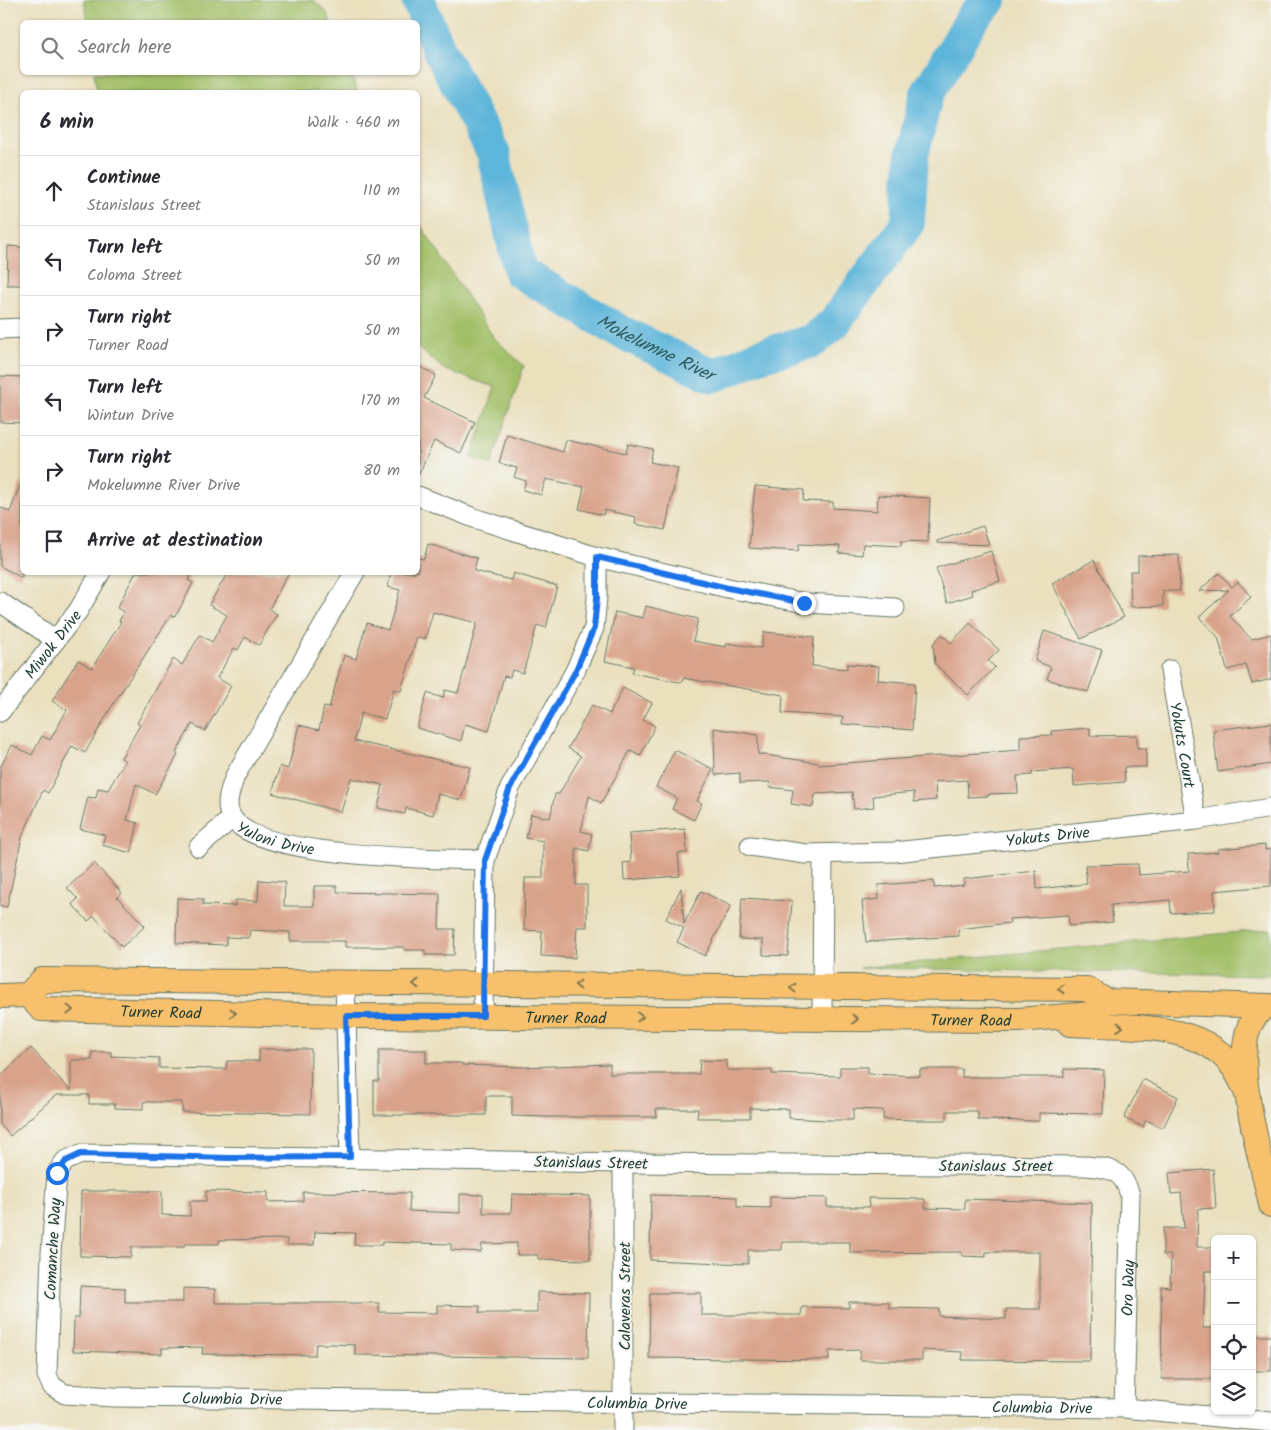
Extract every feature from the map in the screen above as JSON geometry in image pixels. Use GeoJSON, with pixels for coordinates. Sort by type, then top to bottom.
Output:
{"type":"FeatureCollection","features":[{"type":"Feature","properties":{"kind":"main road","name":"Turner Road"},"geometry":{"type":"LineString","coordinates":[[1106,1001],[1091,1014],[1018,1020],[822,1019],[346,1016],[41,1009],[28,995],[42,980],[1087,989],[1106,1001],[1269,1013]]}},
{"type":"Feature","properties":{"kind":"main road"},"geometry":{"type":"LineString","coordinates":[[0,996],[28,995]]}},
{"type":"Feature","properties":{"kind":"main road"},"geometry":{"type":"LineString","coordinates":[[1269,1013],[1250,1024],[1245,1046],[1244,1070],[1271,1205]]}},
{"type":"Feature","properties":{"kind":"main road"},"geometry":{"type":"LineString","coordinates":[[1018,1020],[1159,1030],[1198,1039],[1215,1049],[1229,1062],[1248,1096]]}},
{"type":"Feature","properties":{"kind":"street"},"geometry":{"type":"LineString","coordinates":[[0,329],[20,328]]}},
{"type":"Feature","properties":{"kind":"street"},"geometry":{"type":"LineString","coordinates":[[420,497],[474,518],[597,557],[728,588],[804,603],[895,608]]}},
{"type":"Feature","properties":{"kind":"street"},"geometry":{"type":"LineString","coordinates":[[483,1016],[485,860],[510,788],[575,672],[594,628],[597,598],[597,557]]}},
{"type":"Feature","properties":{"kind":"street","name":"Miwok Drive"},"geometry":{"type":"LineString","coordinates":[[0,712],[78,611],[98,575]]}},
{"type":"Feature","properties":{"kind":"street","name":"Yuloni Drive"},"geometry":{"type":"LineString","coordinates":[[353,575],[235,776],[228,797],[228,807],[232,818],[238,824],[260,837],[286,845],[394,858],[485,860]]}},
{"type":"Feature","properties":{"kind":"street"},"geometry":{"type":"LineString","coordinates":[[0,602],[56,640]]}},
{"type":"Feature","properties":{"kind":"street","name":"Yokuts Court"},"geometry":{"type":"LineString","coordinates":[[1170,670],[1196,820]]}},
{"type":"Feature","properties":{"kind":"street","name":"Yokuts Drive"},"geometry":{"type":"LineString","coordinates":[[750,846],[806,854],[894,852],[1196,820],[1271,808]]}},
{"type":"Feature","properties":{"kind":"street"},"geometry":{"type":"LineString","coordinates":[[199,846],[232,818]]}},
{"type":"Feature","properties":{"kind":"street"},"geometry":{"type":"LineString","coordinates":[[822,1019],[823,854]]}},
{"type":"Feature","properties":{"kind":"street"},"geometry":{"type":"LineString","coordinates":[[346,983],[350,1157]]}},
{"type":"Feature","properties":{"kind":"street","name":"Stanislaus Street"},"geometry":{"type":"LineString","coordinates":[[66,1161],[81,1154],[230,1158],[350,1157],[624,1163],[1087,1166],[1110,1169],[1117,1174]]}},
{"type":"Feature","properties":{"kind":"street","name":"Comanche Way"},"geometry":{"type":"LineString","coordinates":[[48,1341],[57,1173],[66,1161]]}},
{"type":"Feature","properties":{"kind":"street","name":"Calaveras Street"},"geometry":{"type":"LineString","coordinates":[[623,1430],[624,1163]]}},
{"type":"Feature","properties":{"kind":"street","name":"Oro Way"},"geometry":{"type":"LineString","coordinates":[[1117,1174],[1125,1179],[1130,1195],[1124,1408]]}},
{"type":"Feature","properties":{"kind":"street","name":"Columbia Drive"},"geometry":{"type":"LineString","coordinates":[[48,1341],[47,1375],[52,1386],[65,1394],[114,1397],[1124,1408],[1271,1422]]}},
{"type":"Feature","properties":{"kind":"green space"},"geometry":{"type":"Polygon","coordinates":[[[84,0],[313,0],[327,13],[330,20],[88,20],[84,0]]]}},
{"type":"Feature","properties":{"kind":"green space"},"geometry":{"type":"Polygon","coordinates":[[[94,75],[351,75],[357,90],[97,90],[94,75]]]}},
{"type":"Feature","properties":{"kind":"green space"},"geometry":{"type":"Polygon","coordinates":[[[420,224],[494,338],[524,366],[491,465],[471,458],[495,387],[445,370],[420,350],[420,224]]]}},
{"type":"Feature","properties":{"kind":"green space"},"geometry":{"type":"Polygon","coordinates":[[[1271,929],[1271,975],[859,968],[1271,929]]]}},
{"type":"Feature","properties":{"kind":"building"},"geometry":{"type":"Polygon","coordinates":[[[8,246],[20,247],[20,285],[7,285],[8,246]]]}},
{"type":"Feature","properties":{"kind":"building"},"geometry":{"type":"Polygon","coordinates":[[[420,367],[436,375],[424,398],[475,422],[461,453],[434,441],[420,472],[420,367]]]}},
{"type":"Feature","properties":{"kind":"building"},"geometry":{"type":"Polygon","coordinates":[[[0,376],[20,377],[20,423],[0,422],[0,376]]]}},
{"type":"Feature","properties":{"kind":"building"},"geometry":{"type":"Polygon","coordinates":[[[507,435],[563,452],[566,440],[626,453],[628,444],[653,449],[650,462],[678,468],[665,530],[635,524],[636,517],[604,510],[603,515],[579,509],[584,487],[546,479],[541,495],[523,490],[526,481],[514,477],[517,468],[499,463],[507,435]]]}},
{"type":"Feature","properties":{"kind":"building"},"geometry":{"type":"Polygon","coordinates":[[[20,485],[20,575],[22,575],[22,578],[0,566],[0,507],[10,512],[20,485]]]}},
{"type":"Feature","properties":{"kind":"building"},"geometry":{"type":"Polygon","coordinates":[[[755,486],[804,490],[803,501],[833,502],[833,508],[877,511],[878,495],[930,498],[928,542],[901,541],[901,546],[863,544],[862,555],[839,553],[840,546],[799,544],[798,551],[749,548],[755,486]]]}},
{"type":"Feature","properties":{"kind":"building"},"geometry":{"type":"Polygon","coordinates":[[[983,526],[989,545],[937,543],[937,541],[983,526]]]}},
{"type":"Feature","properties":{"kind":"building"},"geometry":{"type":"Polygon","coordinates":[[[428,544],[477,558],[474,571],[511,580],[513,573],[557,586],[546,628],[537,625],[523,673],[512,670],[510,677],[504,676],[489,731],[465,724],[461,741],[417,728],[427,693],[443,698],[445,690],[458,693],[477,623],[433,612],[425,639],[417,637],[401,691],[394,689],[385,719],[361,713],[354,741],[470,767],[461,800],[438,794],[433,815],[406,808],[405,814],[378,808],[383,785],[351,778],[341,812],[272,793],[280,766],[288,769],[299,725],[319,730],[324,707],[329,708],[344,655],[356,659],[367,623],[388,630],[400,590],[388,587],[390,575],[420,575],[420,558],[424,559],[428,544]]]}},
{"type":"Feature","properties":{"kind":"building"},"geometry":{"type":"Polygon","coordinates":[[[991,551],[1000,581],[971,590],[973,595],[947,603],[936,568],[991,551]]]}},
{"type":"Feature","properties":{"kind":"building"},"geometry":{"type":"Polygon","coordinates":[[[1179,555],[1180,591],[1163,591],[1163,606],[1131,607],[1130,571],[1138,571],[1138,556],[1179,555]]]}},
{"type":"Feature","properties":{"kind":"building"},"geometry":{"type":"Polygon","coordinates":[[[1094,560],[1124,617],[1081,639],[1052,583],[1094,560]]]}},
{"type":"Feature","properties":{"kind":"building"},"geometry":{"type":"Polygon","coordinates":[[[1219,573],[1232,587],[1238,582],[1251,597],[1230,616],[1251,639],[1271,634],[1271,679],[1252,684],[1246,665],[1227,670],[1218,637],[1199,617],[1229,590],[1199,591],[1219,573]]]}},
{"type":"Feature","properties":{"kind":"building"},"geometry":{"type":"Polygon","coordinates":[[[134,575],[190,575],[188,580],[193,583],[178,612],[174,617],[171,615],[112,706],[85,753],[72,746],[48,793],[43,790],[22,837],[7,907],[0,906],[0,768],[12,745],[32,755],[42,736],[50,740],[67,710],[52,701],[78,660],[92,668],[121,622],[119,621],[124,612],[117,608],[134,575]]]}},
{"type":"Feature","properties":{"kind":"building"},"geometry":{"type":"Polygon","coordinates":[[[226,575],[287,575],[269,609],[277,614],[259,645],[245,637],[238,650],[234,648],[217,678],[231,686],[205,731],[192,724],[176,753],[178,755],[155,794],[136,784],[127,820],[138,823],[131,853],[102,845],[105,835],[80,829],[88,797],[96,798],[98,788],[108,790],[125,761],[121,758],[140,725],[137,723],[173,659],[182,665],[200,635],[212,642],[227,615],[209,605],[226,575]]]}},
{"type":"Feature","properties":{"kind":"building"},"geometry":{"type":"Polygon","coordinates":[[[646,606],[698,619],[693,641],[726,647],[727,643],[761,648],[764,632],[814,637],[812,666],[847,669],[847,664],[879,666],[878,680],[915,683],[912,730],[842,724],[843,717],[782,713],[783,695],[683,678],[683,682],[679,682],[632,673],[634,667],[605,661],[615,612],[643,618],[646,606]]]}},
{"type":"Feature","properties":{"kind":"building"},"geometry":{"type":"Polygon","coordinates":[[[970,623],[999,650],[988,661],[995,667],[968,695],[935,664],[933,644],[942,634],[951,643],[970,623]]]}},
{"type":"Feature","properties":{"kind":"building"},"geometry":{"type":"Polygon","coordinates":[[[1044,631],[1102,650],[1088,692],[1047,679],[1051,667],[1035,661],[1044,631]]]}},
{"type":"Feature","properties":{"kind":"building"},"geometry":{"type":"Polygon","coordinates":[[[623,688],[652,703],[643,720],[655,726],[640,756],[630,751],[601,803],[589,796],[581,831],[592,834],[589,851],[576,848],[576,885],[587,885],[587,927],[577,927],[575,958],[541,956],[542,931],[524,930],[525,878],[543,878],[543,841],[526,838],[531,814],[550,818],[555,794],[559,794],[581,756],[568,748],[592,705],[610,714],[623,688]]]}},
{"type":"Feature","properties":{"kind":"building"},"geometry":{"type":"Polygon","coordinates":[[[1271,723],[1271,764],[1218,772],[1213,730],[1271,723]]]}},
{"type":"Feature","properties":{"kind":"building"},"geometry":{"type":"Polygon","coordinates":[[[714,728],[758,735],[758,754],[819,763],[819,765],[1020,750],[1020,736],[1052,735],[1051,731],[1090,728],[1090,736],[1137,735],[1137,748],[1146,748],[1146,767],[1124,767],[1125,782],[1074,786],[1073,769],[1032,772],[1032,775],[1017,776],[1018,793],[989,794],[989,796],[968,797],[967,780],[935,782],[936,800],[914,802],[914,792],[873,796],[874,807],[854,809],[852,792],[815,794],[813,807],[791,804],[793,790],[769,787],[770,782],[740,783],[740,773],[715,775],[714,728]]]}},
{"type":"Feature","properties":{"kind":"building"},"geometry":{"type":"Polygon","coordinates":[[[675,750],[713,769],[697,801],[702,803],[694,820],[672,809],[677,798],[656,787],[675,750]]]}},
{"type":"Feature","properties":{"kind":"building"},"geometry":{"type":"Polygon","coordinates":[[[685,829],[687,853],[678,853],[680,876],[624,880],[623,863],[631,862],[629,833],[685,829]]]}},
{"type":"Feature","properties":{"kind":"building"},"geometry":{"type":"Polygon","coordinates":[[[1265,845],[1265,850],[1271,849],[1271,886],[1214,891],[1215,911],[1171,913],[1170,900],[1111,905],[1113,922],[1069,926],[1068,915],[1009,919],[1010,923],[958,929],[959,936],[866,942],[862,901],[879,899],[878,885],[934,881],[934,888],[964,885],[964,879],[1036,871],[1037,889],[1087,884],[1085,865],[1138,864],[1139,875],[1189,871],[1188,854],[1265,845]]]}},
{"type":"Feature","properties":{"kind":"building"},"geometry":{"type":"Polygon","coordinates":[[[94,863],[122,893],[117,897],[145,926],[122,947],[94,916],[88,921],[72,904],[78,899],[67,888],[94,863]]]}},
{"type":"Feature","properties":{"kind":"building"},"geometry":{"type":"Polygon","coordinates":[[[259,880],[285,882],[284,906],[314,906],[314,886],[337,886],[337,892],[440,894],[439,929],[455,929],[454,955],[425,955],[425,950],[404,950],[404,947],[345,947],[345,941],[290,941],[290,932],[250,930],[249,938],[226,937],[226,945],[176,943],[177,898],[203,899],[203,905],[235,906],[235,900],[258,901],[259,880]]]}},
{"type":"Feature","properties":{"kind":"building"},"geometry":{"type":"Polygon","coordinates":[[[681,888],[684,924],[701,891],[731,906],[705,956],[677,942],[684,928],[666,919],[681,888]]]}},
{"type":"Feature","properties":{"kind":"building"},"geometry":{"type":"Polygon","coordinates":[[[742,898],[792,901],[788,956],[763,955],[763,940],[739,939],[742,898]]]}},
{"type":"Feature","properties":{"kind":"building"},"geometry":{"type":"Polygon","coordinates":[[[31,1048],[71,1091],[71,1060],[92,1060],[92,1052],[111,1052],[111,1056],[159,1058],[159,1068],[226,1069],[227,1061],[259,1061],[259,1049],[311,1049],[310,1114],[182,1112],[182,1102],[143,1102],[143,1109],[115,1108],[115,1104],[89,1104],[89,1095],[56,1095],[10,1136],[0,1124],[0,1076],[31,1048]]]}},
{"type":"Feature","properties":{"kind":"building"},"geometry":{"type":"Polygon","coordinates":[[[379,1050],[426,1050],[426,1063],[524,1067],[610,1064],[610,1074],[699,1074],[700,1060],[727,1061],[727,1070],[772,1070],[772,1074],[840,1076],[840,1067],[868,1067],[868,1074],[920,1076],[920,1069],[962,1069],[962,1077],[1064,1077],[1064,1069],[1104,1070],[1103,1114],[1039,1113],[1039,1121],[978,1120],[978,1111],[947,1111],[947,1120],[912,1120],[883,1119],[883,1110],[853,1109],[853,1120],[825,1120],[789,1118],[789,1109],[750,1108],[750,1118],[697,1118],[698,1109],[656,1109],[657,1117],[512,1116],[512,1096],[486,1096],[486,1115],[374,1115],[374,1081],[379,1081],[379,1050]]]}},
{"type":"Feature","properties":{"kind":"building"},"geometry":{"type":"Polygon","coordinates":[[[1143,1079],[1178,1097],[1163,1128],[1146,1120],[1143,1127],[1124,1118],[1143,1079]]]}},
{"type":"Feature","properties":{"kind":"building"},"geometry":{"type":"Polygon","coordinates":[[[1213,1169],[1216,1208],[1198,1209],[1197,1247],[1211,1247],[1211,1271],[1205,1271],[1203,1328],[1211,1328],[1211,1379],[1162,1379],[1161,1286],[1170,1287],[1171,1255],[1163,1255],[1163,1228],[1184,1228],[1181,1193],[1171,1194],[1169,1173],[1213,1169]]]}},
{"type":"Feature","properties":{"kind":"building"},"geometry":{"type":"Polygon","coordinates":[[[81,1191],[162,1191],[162,1215],[190,1216],[190,1201],[206,1201],[206,1191],[268,1192],[268,1202],[303,1201],[303,1192],[410,1193],[409,1211],[460,1213],[460,1194],[483,1195],[483,1213],[511,1213],[512,1194],[590,1196],[590,1260],[538,1259],[538,1255],[517,1255],[517,1243],[482,1244],[481,1252],[451,1250],[451,1244],[382,1242],[382,1245],[354,1245],[355,1233],[315,1232],[314,1245],[287,1245],[287,1239],[219,1240],[219,1244],[184,1244],[184,1247],[131,1247],[131,1257],[80,1256],[81,1191]]]}},
{"type":"Feature","properties":{"kind":"building"},"geometry":{"type":"Polygon","coordinates":[[[651,1195],[737,1197],[737,1207],[770,1208],[770,1197],[827,1198],[827,1207],[869,1207],[868,1198],[925,1199],[925,1208],[965,1209],[965,1199],[1092,1203],[1090,1361],[962,1360],[963,1352],[922,1350],[922,1360],[860,1360],[860,1350],[829,1351],[829,1360],[649,1358],[650,1293],[701,1293],[701,1315],[801,1315],[802,1307],[849,1308],[849,1302],[889,1302],[889,1308],[939,1309],[939,1316],[1006,1319],[1006,1309],[1040,1309],[1040,1252],[986,1252],[986,1257],[962,1256],[962,1252],[850,1253],[850,1242],[782,1242],[782,1250],[748,1250],[748,1264],[650,1260],[651,1195]]]}},
{"type":"Feature","properties":{"kind":"building"},"geometry":{"type":"Polygon","coordinates":[[[80,1286],[125,1288],[125,1302],[183,1302],[183,1288],[215,1289],[215,1303],[379,1303],[379,1312],[437,1313],[437,1305],[480,1306],[479,1313],[537,1313],[537,1292],[589,1293],[588,1358],[355,1355],[355,1345],[333,1344],[316,1344],[315,1355],[202,1354],[203,1347],[162,1348],[162,1354],[73,1351],[74,1318],[79,1318],[80,1286]]]}},
{"type":"Feature","properties":{"kind":"building"},"geometry":{"type":"Polygon","coordinates":[[[1256,1336],[1271,1336],[1271,1371],[1256,1371],[1256,1336]]]}},
{"type":"Feature","properties":{"kind":"waterway","name":"Mokelumne River"},"geometry":{"type":"LineString","coordinates":[[418,0],[439,50],[493,152],[520,272],[621,332],[713,376],[759,356],[813,341],[834,323],[908,223],[912,156],[926,96],[973,17],[990,0]]}},
{"type":"Feature","properties":{"kind":"route"},"geometry":{"type":"LineString","coordinates":[[57,1173],[66,1161],[81,1154],[230,1158],[350,1157],[346,1016],[483,1016],[485,860],[510,788],[575,672],[594,628],[597,598],[597,557],[728,588],[804,603]]}}]}
